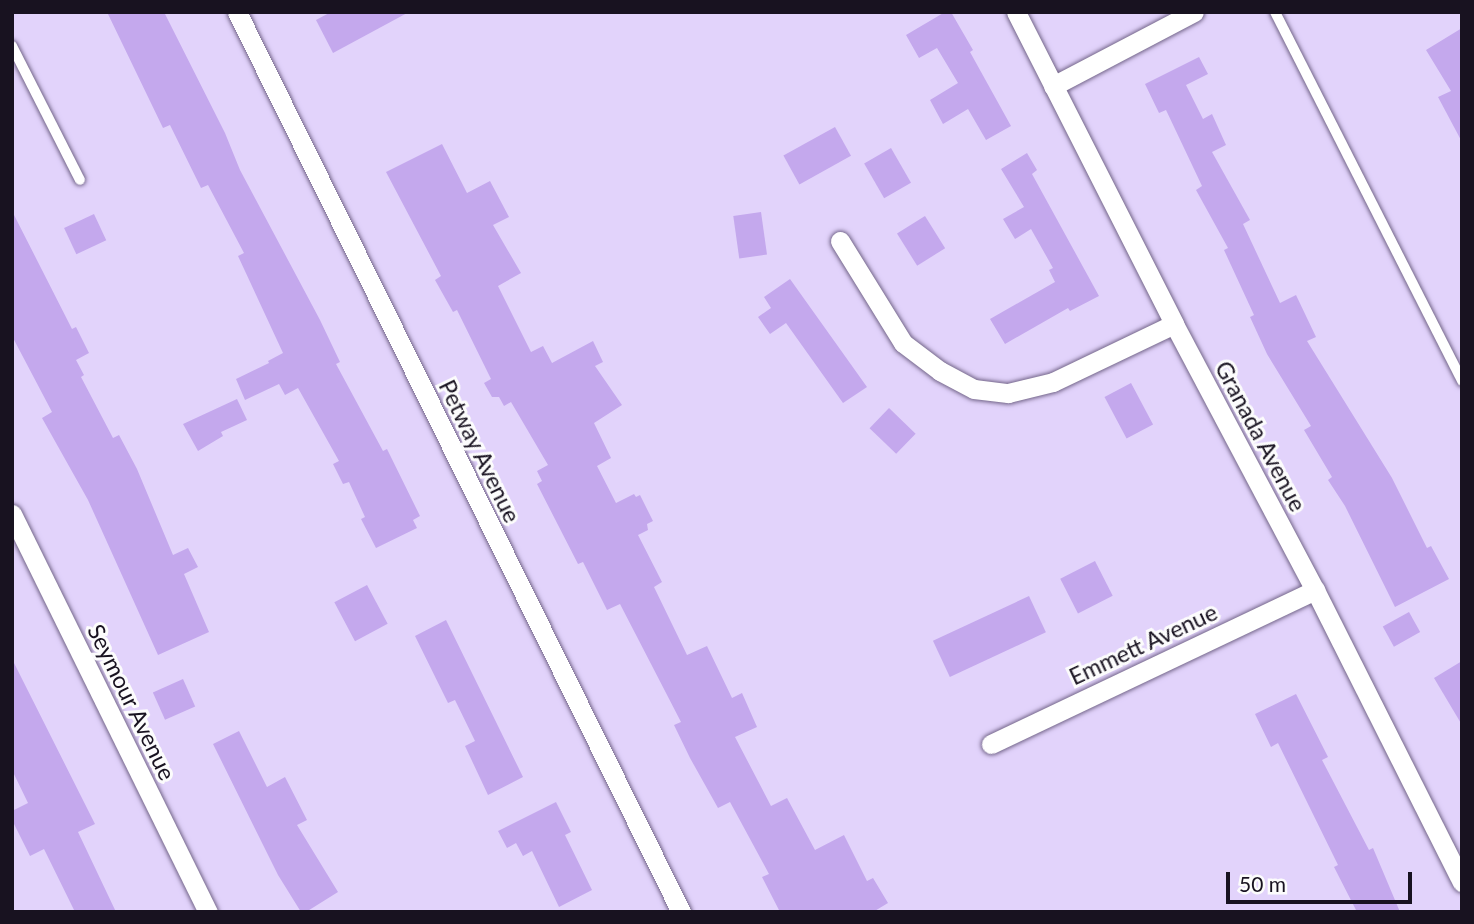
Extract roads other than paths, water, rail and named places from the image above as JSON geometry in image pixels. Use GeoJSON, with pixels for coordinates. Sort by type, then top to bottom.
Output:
{"type":"FeatureCollection","features":[{"type":"Feature","properties":{"kind":"street","name":"Petway Avenue"},"geometry":{"type":"LineString","coordinates":[[237,12],[681,912]]}},
{"type":"Feature","properties":{"kind":"street","name":"Granada Avenue"},"geometry":{"type":"LineString","coordinates":[[1016,12],[1174,324],[1315,590],[1462,882]]}},
{"type":"Feature","properties":{"kind":"street"},"geometry":{"type":"LineString","coordinates":[[1053,86],[1194,12]]}},
{"type":"Feature","properties":{"kind":"street"},"geometry":{"type":"LineString","coordinates":[[840,241],[904,343],[940,371],[974,389],[1008,393],[1053,382],[1174,324]]}},
{"type":"Feature","properties":{"kind":"street","name":"Seymour Avenue"},"geometry":{"type":"LineString","coordinates":[[12,514],[208,912]]}},
{"type":"Feature","properties":{"kind":"street","name":"Emmett Avenue"},"geometry":{"type":"LineString","coordinates":[[991,744],[1315,590]]}},
{"type":"Feature","properties":{"kind":"lane"},"geometry":{"type":"LineString","coordinates":[[1275,12],[1462,382]]}},
{"type":"Feature","properties":{"kind":"lane"},"geometry":{"type":"LineString","coordinates":[[12,46],[80,180]]}}]}
